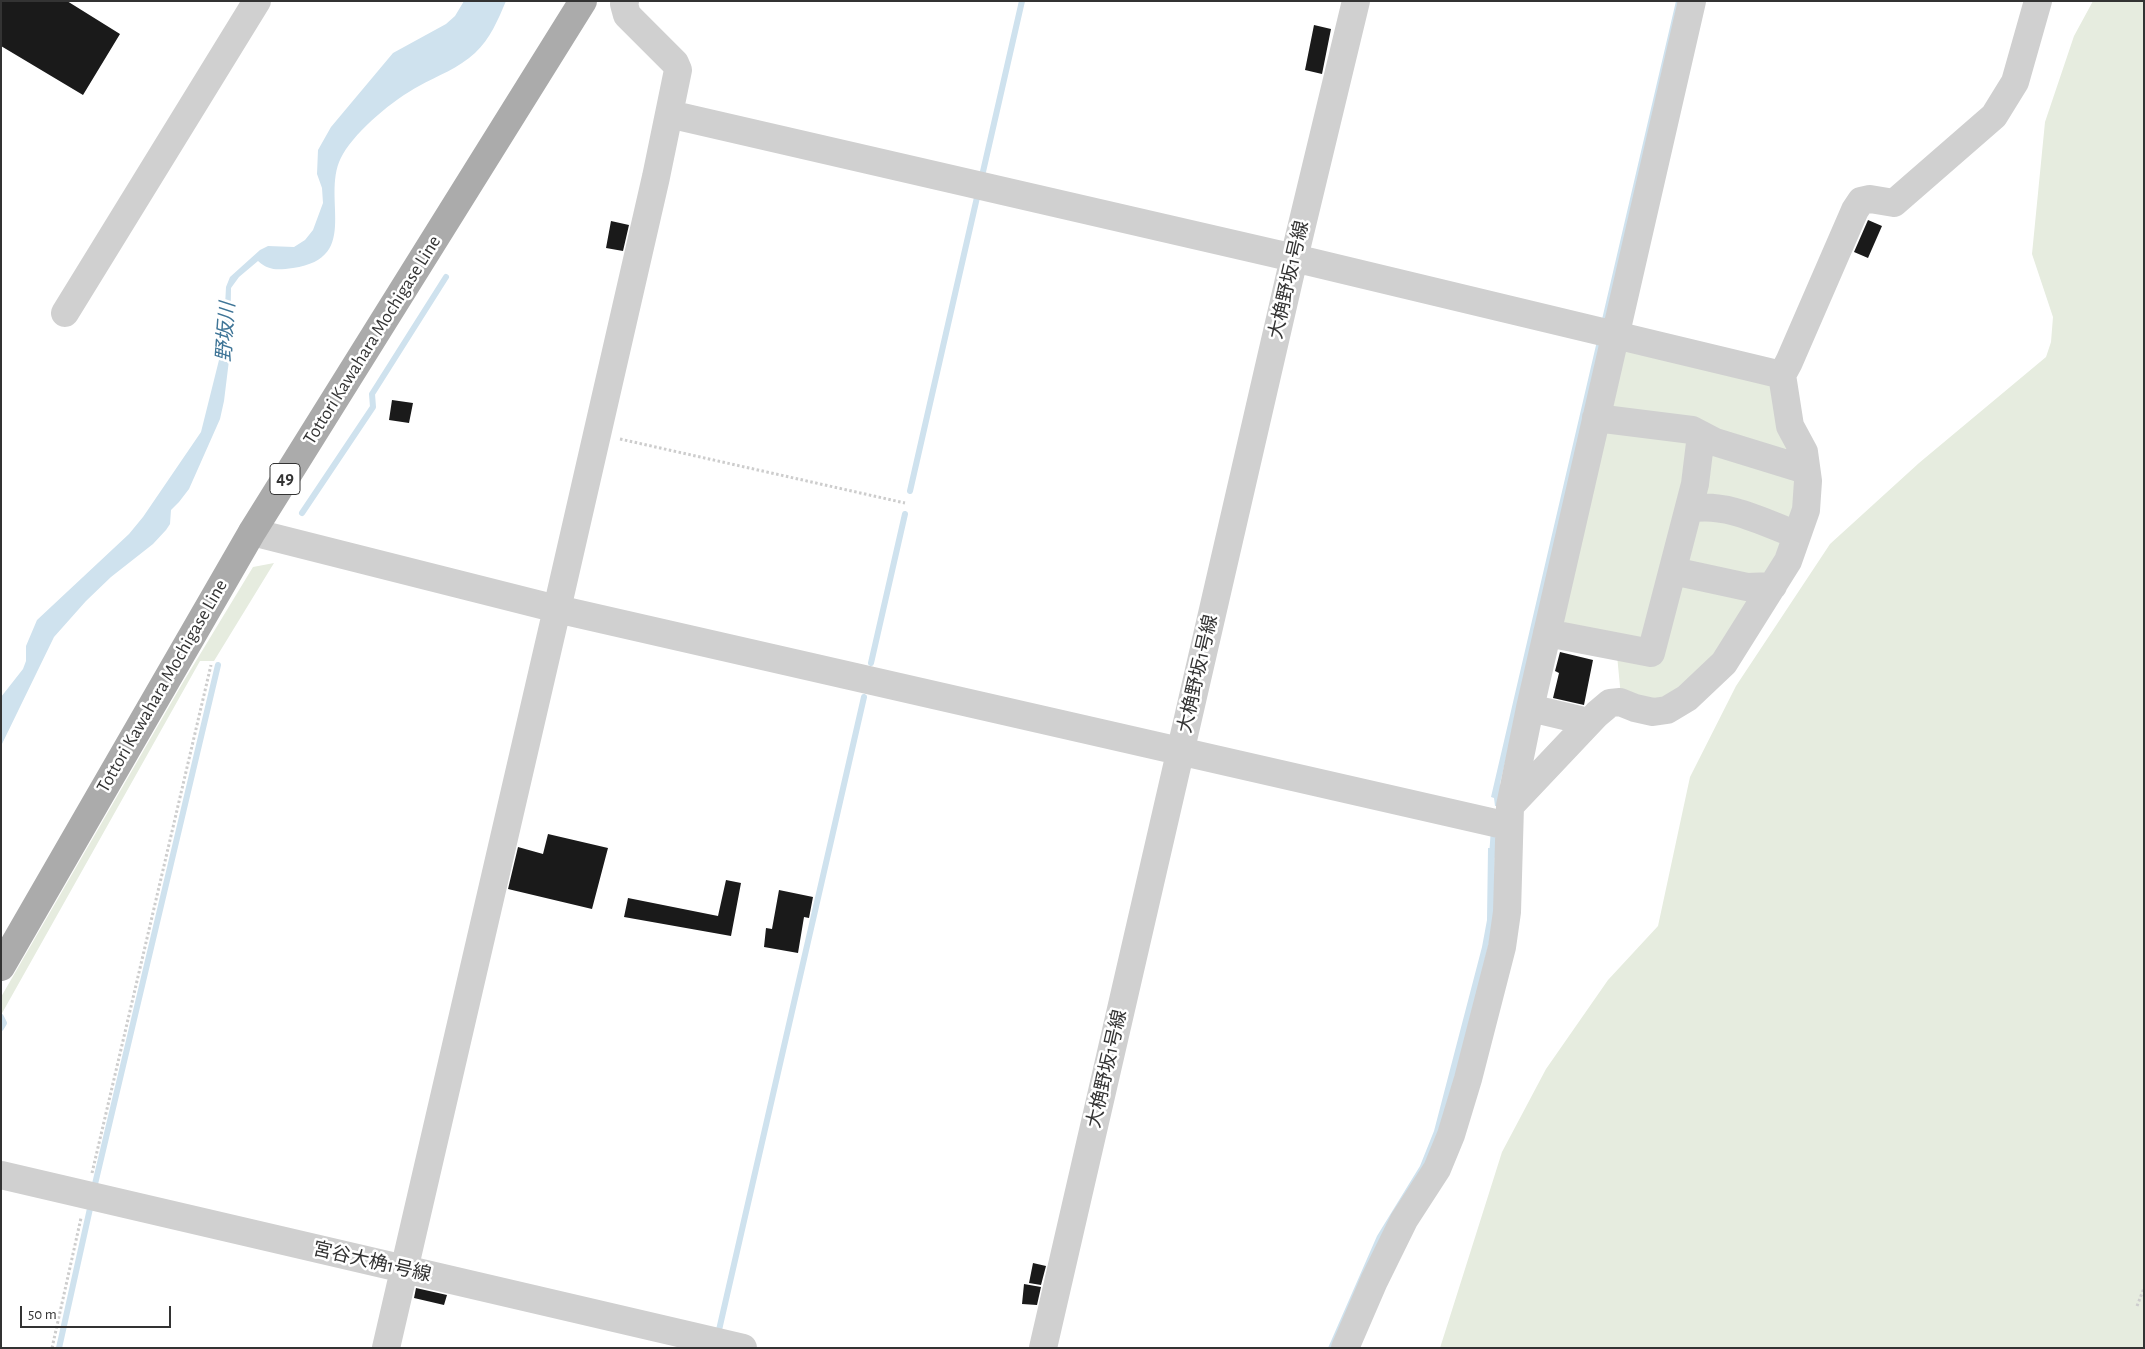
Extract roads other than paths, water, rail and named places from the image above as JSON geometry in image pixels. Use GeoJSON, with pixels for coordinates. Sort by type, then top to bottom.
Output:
{"type":"FeatureCollection","features":[{"type":"Feature","properties":{"kind":"main road","name":"Tottori Kawahara Mochigase Line"},"geometry":{"type":"LineString","coordinates":[[1,967],[252,532],[583,1]]}},
{"type":"Feature","properties":{"kind":"street"},"geometry":{"type":"LineString","coordinates":[[65,313],[257,1]]}},
{"type":"Feature","properties":{"kind":"street"},"geometry":{"type":"LineString","coordinates":[[386,1348],[558,609],[678,70],[675,62],[627,15],[625,1]]}},
{"type":"Feature","properties":{"kind":"street","name":"大桷野坂1号線"},"geometry":{"type":"LineString","coordinates":[[1043,1348],[1294,258],[1356,1]]}},
{"type":"Feature","properties":{"kind":"street"},"geometry":{"type":"LineString","coordinates":[[1345,1348],[1374,1281],[1404,1220],[1437,1169],[1451,1134],[1468,1079],[1502,947],[1506,912],[1509,816],[1530,708],[1692,1]]}},
{"type":"Feature","properties":{"kind":"street"},"geometry":{"type":"LineString","coordinates":[[1509,816],[1589,722],[1610,703],[1620,702],[1652,712],[1667,710],[1687,698],[1724,663],[1788,561],[1806,510],[1804,452],[1790,426],[1782,375],[1790,362],[1861,201],[1870,199],[1894,203],[1994,116],[2015,82],[2038,1]]}},
{"type":"Feature","properties":{"kind":"street"},"geometry":{"type":"LineString","coordinates":[[669,114],[1294,258],[1782,375]]}},
{"type":"Feature","properties":{"kind":"street"},"geometry":{"type":"LineString","coordinates":[[1596,418],[1692,430],[1714,442],[1806,470]]}},
{"type":"Feature","properties":{"kind":"street"},"geometry":{"type":"LineString","coordinates":[[1547,633],[1651,653],[1696,484],[1701,435]]}},
{"type":"Feature","properties":{"kind":"street"},"geometry":{"type":"LineString","coordinates":[[1689,509],[1703,506],[1726,509],[1797,535]]}},
{"type":"Feature","properties":{"kind":"street"},"geometry":{"type":"LineString","coordinates":[[252,532],[558,609],[1180,752],[1509,816]]}},
{"type":"Feature","properties":{"kind":"street"},"geometry":{"type":"LineString","coordinates":[[1673,571],[1747,587],[1773,586]]}},
{"type":"Feature","properties":{"kind":"street"},"geometry":{"type":"LineString","coordinates":[[1530,708],[1589,722]]}},
{"type":"Feature","properties":{"kind":"street","name":"宮谷大桷1号線"},"geometry":{"type":"LineString","coordinates":[[1,1175],[743,1348]]}},
{"type":"Feature","properties":{"kind":"water","name":"野坂川"},"geometry":{"type":"Polygon","coordinates":[[[464,1],[506,1],[497,22],[475,53],[455,67],[398,99],[367,125],[350,144],[343,154],[337,170],[335,223],[333,238],[327,252],[315,262],[293,268],[274,269],[266,267],[258,261],[239,277],[231,288],[230,352],[224,401],[220,419],[189,489],[171,510],[170,524],[166,530],[153,544],[111,577],[86,601],[54,637],[1,746],[1,697],[23,669],[26,661],[26,646],[37,620],[129,534],[143,517],[201,432],[223,344],[226,287],[230,277],[260,250],[268,246],[294,247],[305,240],[313,230],[323,203],[322,188],[317,174],[318,150],[331,127],[393,53],[446,24],[455,16],[464,1]]]}},
{"type":"Feature","properties":{"kind":"water"},"geometry":{"type":"Polygon","coordinates":[[[1676,1],[1682,1],[1500,784],[1501,797],[1498,806],[1495,806],[1494,798],[1491,797],[1676,1]]]}},
{"type":"Feature","properties":{"kind":"water"},"geometry":{"type":"Polygon","coordinates":[[[1488,848],[1495,848],[1494,923],[1442,1132],[1335,1348],[1328,1348],[1377,1236],[1420,1166],[1434,1131],[1482,947],[1487,920],[1488,848]]]}},
{"type":"Feature","properties":{"kind":"waterway"},"geometry":{"type":"LineString","coordinates":[[982,176],[1022,1]]}},
{"type":"Feature","properties":{"kind":"waterway"},"geometry":{"type":"LineString","coordinates":[[910,491],[978,193]]}},
{"type":"Feature","properties":{"kind":"waterway"},"geometry":{"type":"LineString","coordinates":[[302,513],[373,407],[372,394],[446,277]]}},
{"type":"Feature","properties":{"kind":"waterway"},"geometry":{"type":"LineString","coordinates":[[871,663],[905,514]]}},
{"type":"Feature","properties":{"kind":"waterway"},"geometry":{"type":"LineString","coordinates":[[95,1184],[218,665]]}},
{"type":"Feature","properties":{"kind":"waterway"},"geometry":{"type":"LineString","coordinates":[[719,1330],[864,697]]}},
{"type":"Feature","properties":{"kind":"waterway"},"geometry":{"type":"LineString","coordinates":[[1492,856],[1494,829]]}},
{"type":"Feature","properties":{"kind":"waterway"},"geometry":{"type":"LineString","coordinates":[[1,1017],[4,1023],[1,1028]]}},
{"type":"Feature","properties":{"kind":"waterway"},"geometry":{"type":"LineString","coordinates":[[59,1348],[91,1204]]}}]}
